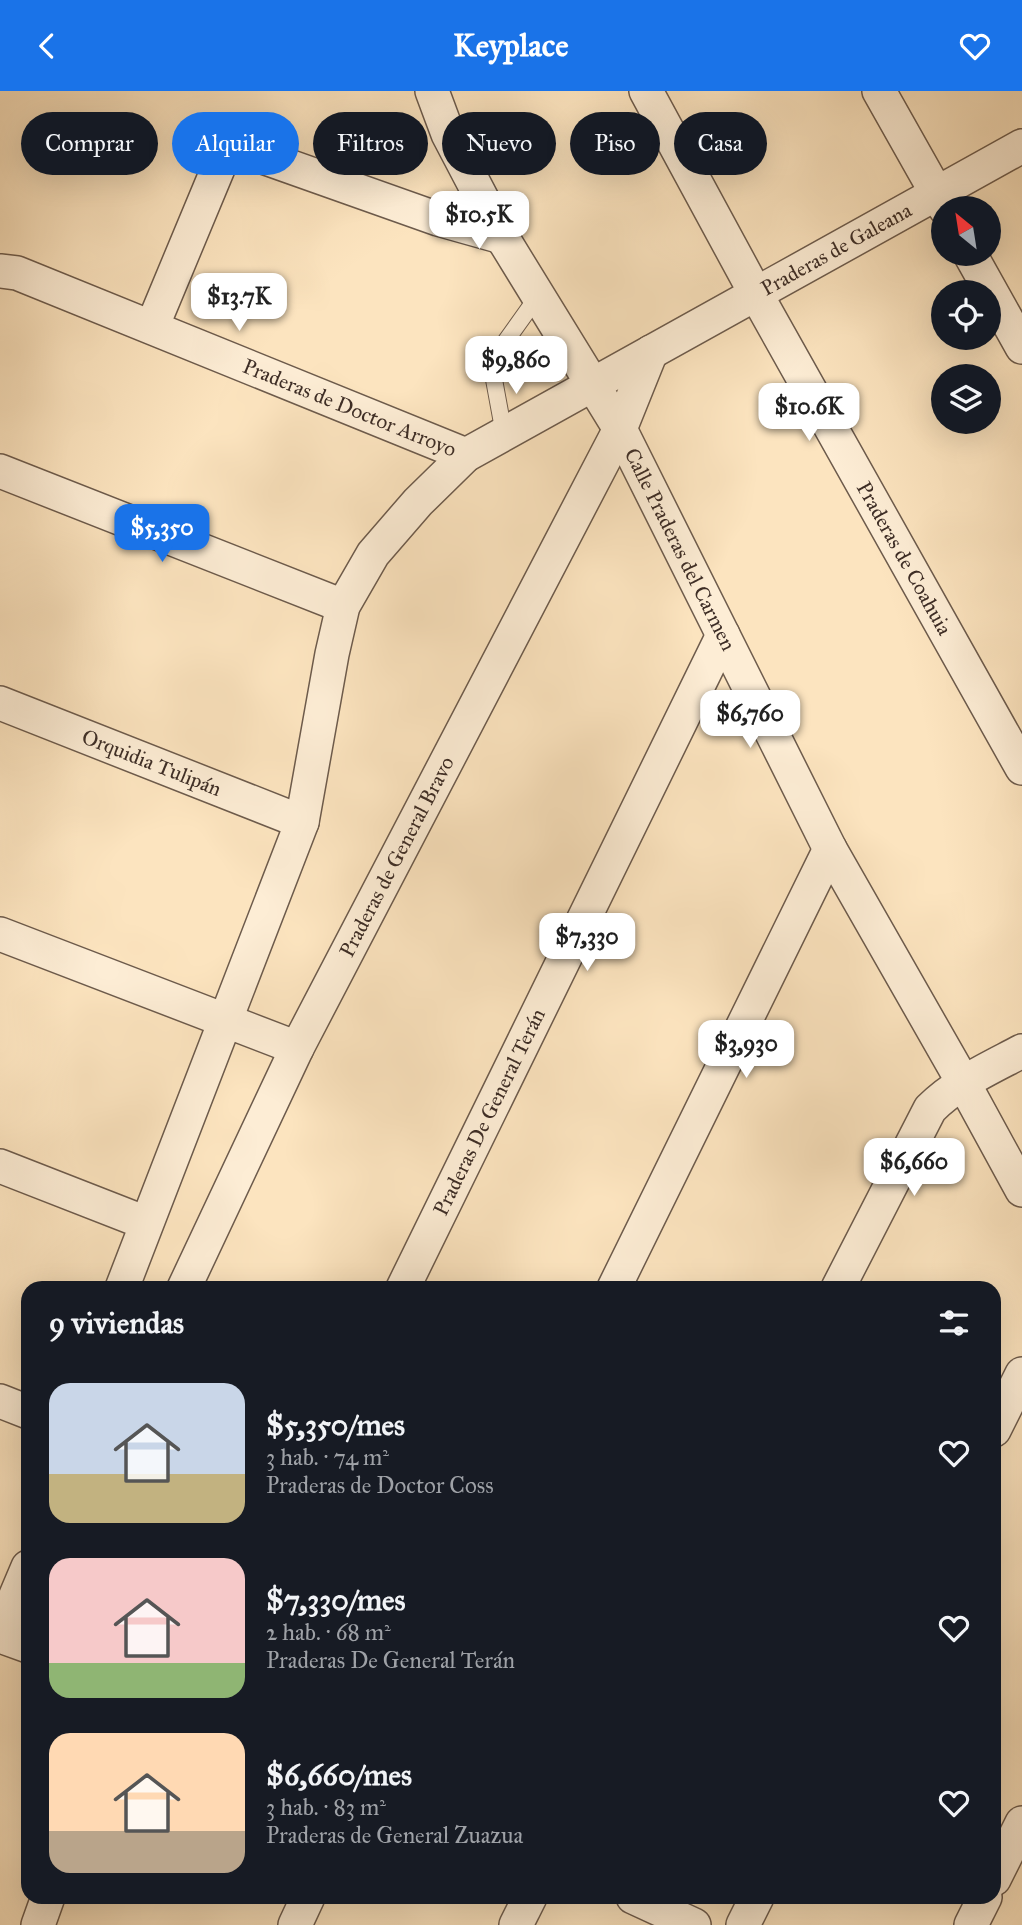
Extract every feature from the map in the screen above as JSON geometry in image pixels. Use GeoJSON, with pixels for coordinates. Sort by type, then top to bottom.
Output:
{"type":"FeatureCollection","features":[{"type":"Feature","properties":{"kind":"street","name":"Calle Praderas del Carmen"},"geometry":{"type":"LineString","coordinates":[[432,91],[448,134],[502,237],[620,429],[830,849],[1022,1191]]}},
{"type":"Feature","properties":{"kind":"street","name":"Praderas de Coahuia"},"geometry":{"type":"LineString","coordinates":[[646,91],[756,294],[1022,768]]}},
{"type":"Feature","properties":{"kind":"street"},"geometry":{"type":"LineString","coordinates":[[879,91],[938,196]]}},
{"type":"Feature","properties":{"kind":"street","name":"Praderas de Galeana"},"geometry":{"type":"LineString","coordinates":[[948,196],[1022,146]]}},
{"type":"Feature","properties":{"kind":"street"},"geometry":{"type":"LineString","coordinates":[[152,327],[222,159],[232,151],[246,152],[438,219],[502,237]]}},
{"type":"Feature","properties":{"kind":"street","name":"Praderas de Galeana"},"geometry":{"type":"LineString","coordinates":[[466,455],[756,294],[931,206]]}},
{"type":"Feature","properties":{"kind":"street"},"geometry":{"type":"LineString","coordinates":[[977,266],[1022,347]]}},
{"type":"Feature","properties":{"kind":"street","name":"Praderas de Doctor Arroyo"},"geometry":{"type":"LineString","coordinates":[[0,271],[18,273],[466,455]]}},
{"type":"Feature","properties":{"kind":"street"},"geometry":{"type":"LineString","coordinates":[[620,429],[651,352]]}},
{"type":"Feature","properties":{"kind":"street","name":"Praderas de General Bravo"},"geometry":{"type":"LineString","coordinates":[[187,1281],[297,1048],[620,429]]}},
{"type":"Feature","properties":{"kind":"street"},"geometry":{"type":"LineString","coordinates":[[125,1281],[302,822],[343,606],[373,554],[418,502],[466,455]]}},
{"type":"Feature","properties":{"kind":"street"},"geometry":{"type":"LineString","coordinates":[[0,471],[343,606]]}},
{"type":"Feature","properties":{"kind":"street","name":"Praderas De General Terán"},"geometry":{"type":"LineString","coordinates":[[406,1281],[723,635]]}},
{"type":"Feature","properties":{"kind":"street","name":"Orquidia Tulipán"},"geometry":{"type":"LineString","coordinates":[[0,702],[302,822]]}},
{"type":"Feature","properties":{"kind":"street"},"geometry":{"type":"LineString","coordinates":[[617,1281],[830,849]]}},
{"type":"Feature","properties":{"kind":"street"},"geometry":{"type":"LineString","coordinates":[[0,933],[297,1048]]}},
{"type":"Feature","properties":{"kind":"street"},"geometry":{"type":"LineString","coordinates":[[842,1281],[930,1109],[943,1095],[963,1082],[1022,1051]]}},
{"type":"Feature","properties":{"kind":"street"},"geometry":{"type":"LineString","coordinates":[[0,1166],[146,1223]]}},
{"type":"Feature","properties":{"kind":"street"},"geometry":{"type":"LineString","coordinates":[[1001,1416],[1022,1374]]}},
{"type":"Feature","properties":{"kind":"street"},"geometry":{"type":"LineString","coordinates":[[0,1401],[21,1409]]}},
{"type":"Feature","properties":{"kind":"street"},"geometry":{"type":"LineString","coordinates":[[21,1584],[0,1634],[21,1643]]}},
{"type":"Feature","properties":{"kind":"street"},"geometry":{"type":"LineString","coordinates":[[1001,1865],[1022,1823]]}},
{"type":"Feature","properties":{"kind":"street"},"geometry":{"type":"LineString","coordinates":[[38,1925],[46,1904]]}},
{"type":"Feature","properties":{"kind":"street"},"geometry":{"type":"LineString","coordinates":[[295,1925],[305,1904]]}},
{"type":"Feature","properties":{"kind":"street"},"geometry":{"type":"LineString","coordinates":[[516,1925],[526,1904]]}},
{"type":"Feature","properties":{"kind":"street"},"geometry":{"type":"LineString","coordinates":[[648,1904],[694,1925]]}},
{"type":"Feature","properties":{"kind":"street"},"geometry":{"type":"LineString","coordinates":[[743,1925],[754,1904]]}},
{"type":"Feature","properties":{"kind":"street"},"geometry":{"type":"LineString","coordinates":[[971,1925],[982,1904]]}},
{"type":"Feature","properties":{"kind":"lane"},"geometry":{"type":"LineString","coordinates":[[504,433],[493,374],[498,352],[538,296]]}}]}
